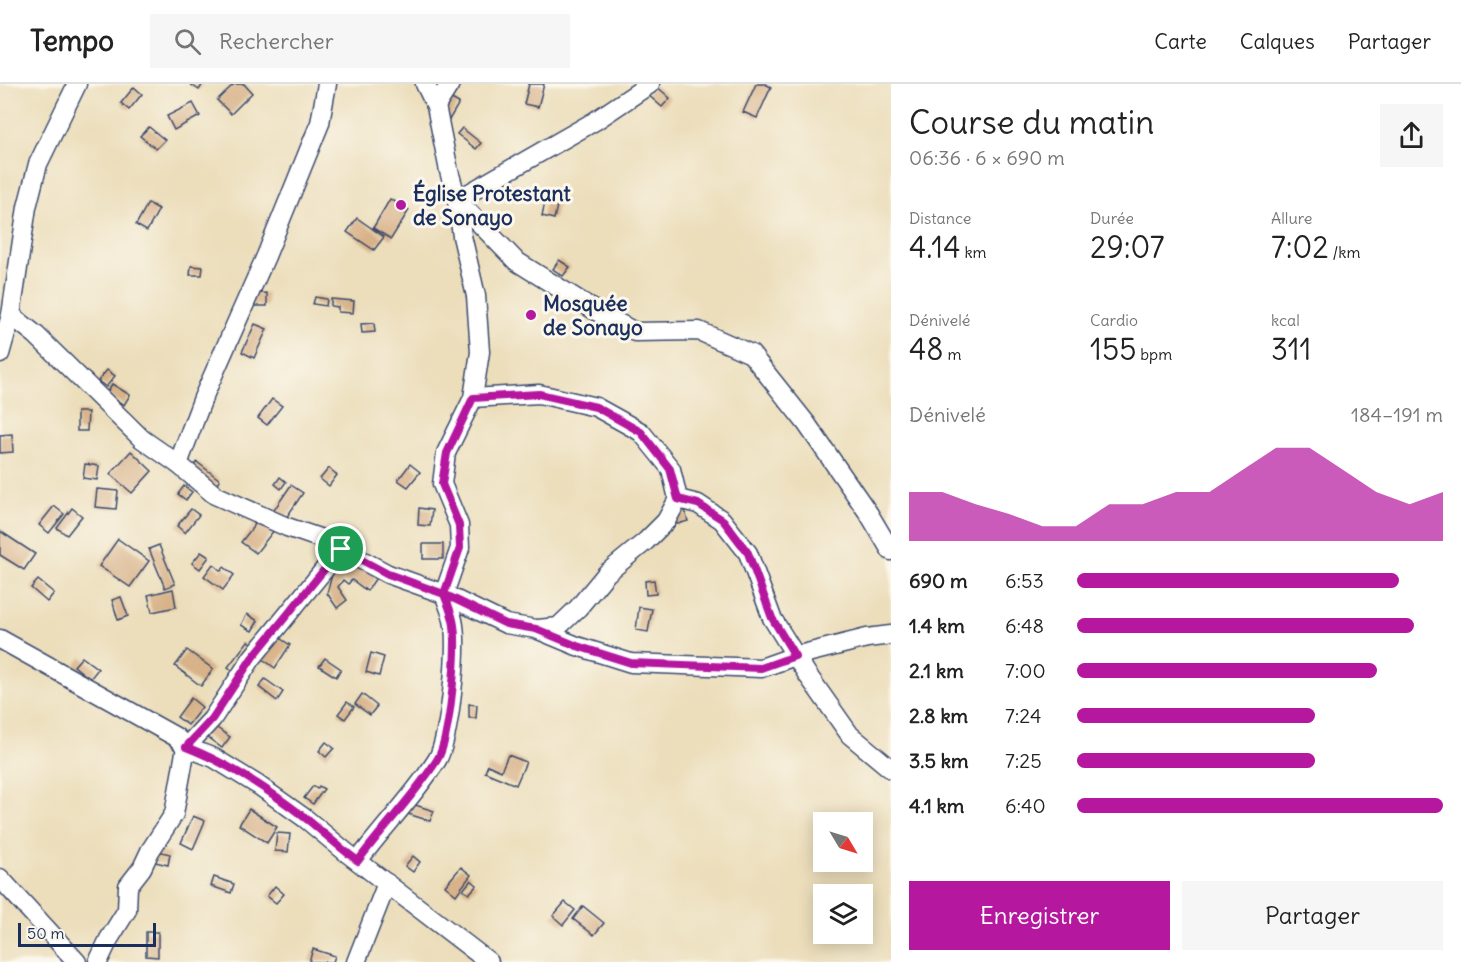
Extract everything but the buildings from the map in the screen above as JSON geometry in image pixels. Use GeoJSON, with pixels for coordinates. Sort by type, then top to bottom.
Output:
{"type":"FeatureCollection","features":[{"type":"Feature","properties":{"kind":"street"},"geometry":{"type":"LineString","coordinates":[[0,354],[11,315],[27,207],[38,164],[77,84]]}},
{"type":"Feature","properties":{"kind":"street"},"geometry":{"type":"LineString","coordinates":[[178,464],[203,398],[266,256],[320,123],[327,84]]}},
{"type":"Feature","properties":{"kind":"street"},"geometry":{"type":"LineString","coordinates":[[358,861],[413,794],[439,758],[450,710],[454,669],[454,621],[444,594],[460,548],[459,525],[442,484],[447,453],[473,398],[480,351],[476,296],[462,236],[457,200],[448,171],[436,106],[424,84]]}},
{"type":"Feature","properties":{"kind":"street"},"geometry":{"type":"LineString","coordinates":[[436,106],[450,84]]}},
{"type":"Feature","properties":{"kind":"street"},"geometry":{"type":"LineString","coordinates":[[457,200],[595,121],[650,84]]}},
{"type":"Feature","properties":{"kind":"street"},"geometry":{"type":"LineString","coordinates":[[457,200],[516,261],[596,311],[635,332],[699,331],[751,354],[806,423],[869,514],[891,551]]}},
{"type":"Feature","properties":{"kind":"street"},"geometry":{"type":"LineString","coordinates":[[11,315],[36,335],[142,439],[216,495],[287,527],[322,539],[388,574],[444,594],[506,624],[536,629],[577,646],[631,663],[761,668],[795,656],[891,635]]}},
{"type":"Feature","properties":{"kind":"street"},"geometry":{"type":"LineString","coordinates":[[473,398],[539,394],[596,407],[641,432],[670,469],[678,499],[666,521],[607,573],[578,608],[558,627],[536,629]]}},
{"type":"Feature","properties":{"kind":"street"},"geometry":{"type":"LineString","coordinates":[[678,499],[698,504],[723,520],[748,553],[772,618],[795,656],[850,735],[891,769]]}},
{"type":"Feature","properties":{"kind":"street"},"geometry":{"type":"LineString","coordinates":[[98,962],[127,910],[128,886],[174,814],[186,747],[212,719],[252,658],[341,549]]}},
{"type":"Feature","properties":{"kind":"street"},"geometry":{"type":"LineString","coordinates":[[0,639],[176,737],[186,747],[214,758],[258,785],[306,819],[489,962]]}},
{"type":"Feature","properties":{"kind":"street"},"geometry":{"type":"LineString","coordinates":[[0,878],[77,962]]}},
{"type":"Feature","properties":{"kind":"street"},"geometry":{"type":"LineString","coordinates":[[356,962],[387,883]]}},
{"type":"Feature","properties":{"kind":"place","name":"Église Protestant de Sonayo"},"geometry":{"type":"Point","coordinates":[401,205]}},
{"type":"Feature","properties":{"kind":"place","name":"Mosquée de Sonayo"},"geometry":{"type":"Point","coordinates":[531,315]}},
{"type":"Feature","properties":{"kind":"route"},"geometry":{"type":"LineString","coordinates":[[341,549],[292,612],[252,658],[212,719],[186,747],[214,758],[258,785],[306,819],[358,861],[413,794],[439,758],[450,710],[454,669],[454,621],[444,594],[506,624],[536,629],[577,646],[631,663],[761,668],[795,656],[772,618],[748,553],[723,520],[698,504],[678,499],[670,469],[641,432],[596,407],[539,394],[473,398],[447,453],[442,484],[459,525],[460,548],[444,594],[388,574],[341,549]]}}]}
